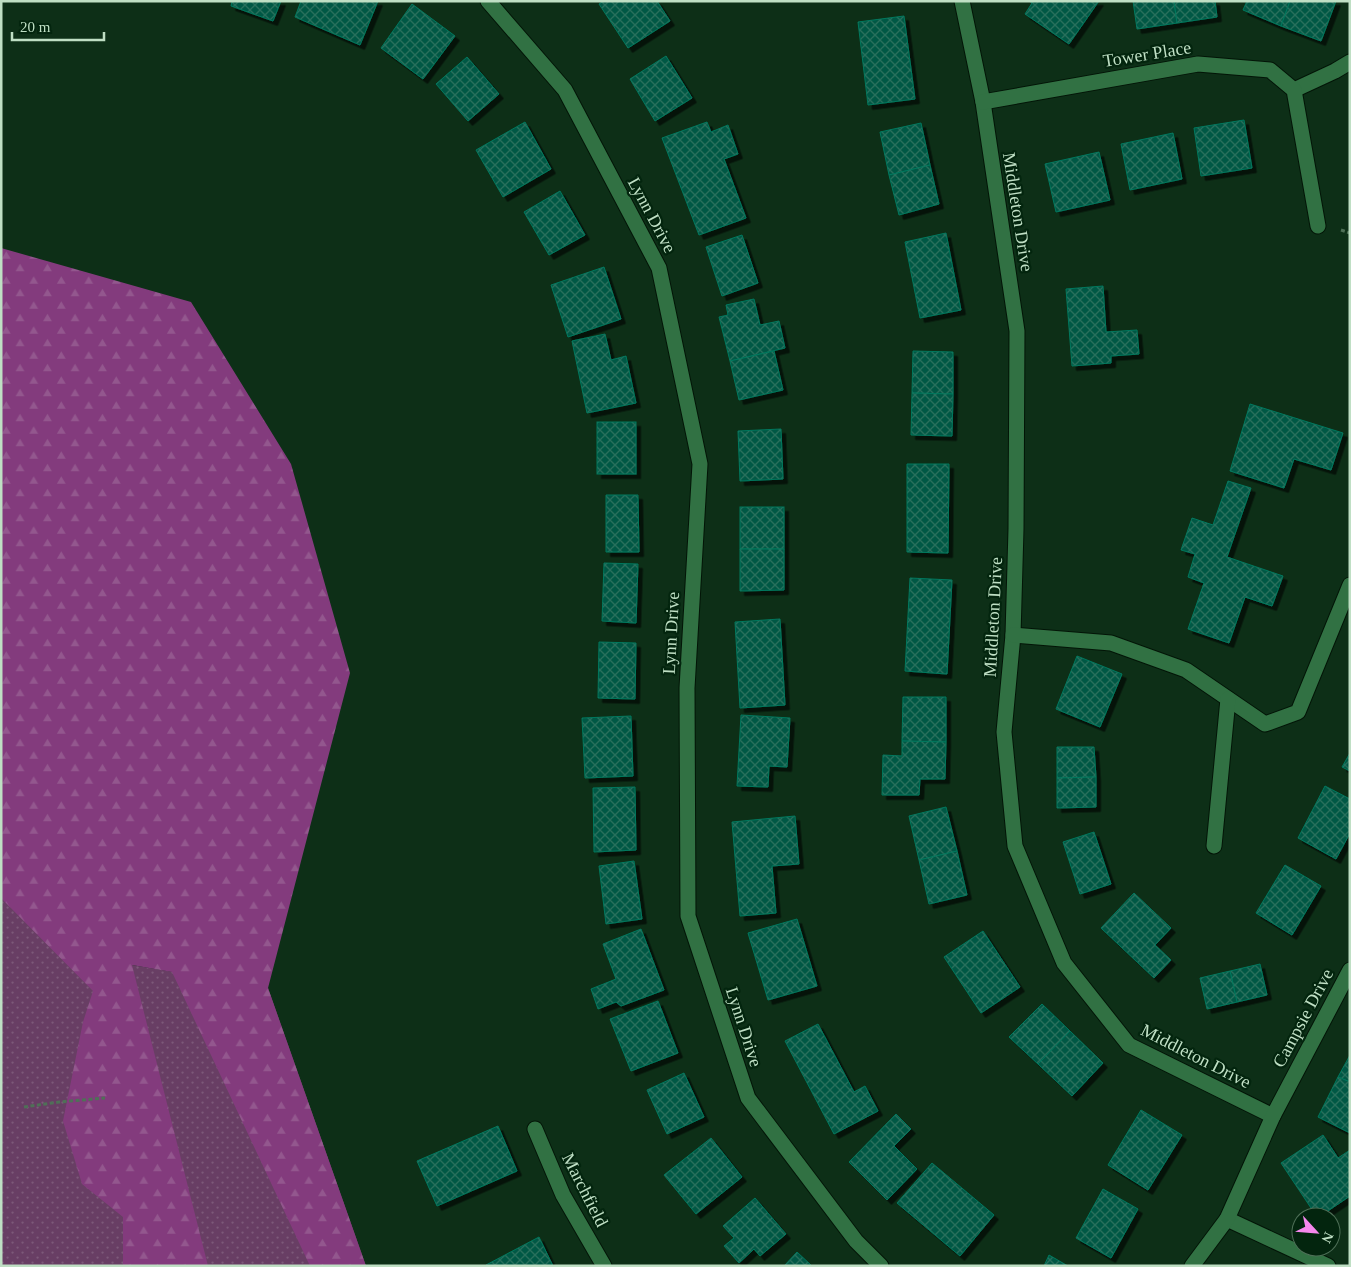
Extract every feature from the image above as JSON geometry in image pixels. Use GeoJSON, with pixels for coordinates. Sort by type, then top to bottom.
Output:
{"type":"FeatureCollection","features":[{"type":"Feature","properties":{"kind":"street","name":"Lynn Drive"},"geometry":{"type":"LineString","coordinates":[[488,1],[565,90],[659,268],[700,464],[687,688],[688,916],[748,1098],[856,1241],[881,1266]]}},
{"type":"Feature","properties":{"kind":"street","name":"Middleton Drive"},"geometry":{"type":"LineString","coordinates":[[962,1],[983,102],[1018,331],[1013,635],[1004,732],[1015,846],[1064,963],[1129,1045],[1273,1116]]}},
{"type":"Feature","properties":{"kind":"street"},"geometry":{"type":"LineString","coordinates":[[1318,226],[1294,90],[1350,62]]}},
{"type":"Feature","properties":{"kind":"street","name":"Tower Place"},"geometry":{"type":"LineString","coordinates":[[983,102],[1198,64],[1270,70],[1294,90]]}},
{"type":"Feature","properties":{"kind":"street"},"geometry":{"type":"LineString","coordinates":[[1013,635],[1111,643],[1186,670],[1265,724],[1298,712],[1350,585]]}},
{"type":"Feature","properties":{"kind":"street"},"geometry":{"type":"LineString","coordinates":[[1214,846],[1228,699]]}},
{"type":"Feature","properties":{"kind":"street","name":"Campsie Drive"},"geometry":{"type":"LineString","coordinates":[[1226,1219],[1273,1116],[1350,970]]}},
{"type":"Feature","properties":{"kind":"street","name":"Marchfield"},"geometry":{"type":"LineString","coordinates":[[535,1129],[563,1196],[604,1266]]}},
{"type":"Feature","properties":{"kind":"street"},"geometry":{"type":"LineString","coordinates":[[1192,1266],[1226,1219],[1328,1266]]}},
{"type":"Feature","properties":{"kind":"path"},"geometry":{"type":"LineString","coordinates":[[24,1107],[105,1098]]}},
{"type":"Feature","properties":{"kind":"shaded area"},"geometry":{"type":"Polygon","coordinates":[[[1,898],[132,965],[268,988],[366,1266],[1,1266],[1,898]]]}},
{"type":"Feature","properties":{"kind":"green space"},"geometry":{"type":"Polygon","coordinates":[[[1,248],[191,302],[291,464],[350,673],[268,988],[366,1266],[310,1266],[172,972],[132,965],[208,1266],[123,1266],[123,1217],[82,1184],[63,1121],[83,1022],[93,991],[1,898],[1,248]]]}},
{"type":"Feature","properties":{"kind":"building"},"geometry":{"type":"Polygon","coordinates":[[[232,1],[281,1],[273,21],[231,6],[232,1]]]}},
{"type":"Feature","properties":{"kind":"building"},"geometry":{"type":"Polygon","coordinates":[[[301,1],[378,1],[360,45],[295,17],[301,1]]]}},
{"type":"Feature","properties":{"kind":"building"},"geometry":{"type":"Polygon","coordinates":[[[604,1],[657,1],[670,21],[628,48],[599,4],[604,1]]]}},
{"type":"Feature","properties":{"kind":"building"},"geometry":{"type":"Polygon","coordinates":[[[1029,1],[1099,1],[1069,44],[1025,14],[1032,3],[1029,1]]]}},
{"type":"Feature","properties":{"kind":"building"},"geometry":{"type":"Polygon","coordinates":[[[1133,1],[1174,1],[1177,23],[1137,29],[1133,1]]]}},
{"type":"Feature","properties":{"kind":"building"},"geometry":{"type":"Polygon","coordinates":[[[1174,1],[1215,1],[1217,17],[1177,23],[1174,1]]]}},
{"type":"Feature","properties":{"kind":"building"},"geometry":{"type":"Polygon","coordinates":[[[1247,1],[1290,1],[1281,26],[1243,10],[1247,1]]]}},
{"type":"Feature","properties":{"kind":"building"},"geometry":{"type":"Polygon","coordinates":[[[1290,1],[1336,1],[1321,41],[1281,26],[1290,1]]]}},
{"type":"Feature","properties":{"kind":"building"},"geometry":{"type":"Polygon","coordinates":[[[412,4],[455,36],[423,79],[381,48],[412,4]]]}},
{"type":"Feature","properties":{"kind":"building"},"geometry":{"type":"Polygon","coordinates":[[[904,16],[915,99],[868,105],[858,22],[904,16]]]}},
{"type":"Feature","properties":{"kind":"building"},"geometry":{"type":"Polygon","coordinates":[[[666,56],[692,98],[655,121],[630,79],[666,56]]]}},
{"type":"Feature","properties":{"kind":"building"},"geometry":{"type":"Polygon","coordinates":[[[467,57],[499,94],[468,121],[436,84],[467,57]]]}},
{"type":"Feature","properties":{"kind":"building"},"geometry":{"type":"Polygon","coordinates":[[[1244,120],[1252,168],[1201,176],[1194,128],[1244,120]]]}},
{"type":"Feature","properties":{"kind":"building"},"geometry":{"type":"Polygon","coordinates":[[[525,122],[551,169],[503,197],[476,150],[525,122]]]}},
{"type":"Feature","properties":{"kind":"building"},"geometry":{"type":"Polygon","coordinates":[[[707,122],[711,132],[728,125],[738,154],[724,159],[746,218],[699,235],[662,138],[707,122]]]}},
{"type":"Feature","properties":{"kind":"building"},"geometry":{"type":"Polygon","coordinates":[[[921,123],[930,165],[889,175],[880,132],[921,123]]]}},
{"type":"Feature","properties":{"kind":"building"},"geometry":{"type":"Polygon","coordinates":[[[1173,133],[1182,179],[1130,190],[1121,144],[1173,133]]]}},
{"type":"Feature","properties":{"kind":"building"},"geometry":{"type":"Polygon","coordinates":[[[1099,152],[1110,200],[1056,212],[1045,164],[1099,152]]]}},
{"type":"Feature","properties":{"kind":"building"},"geometry":{"type":"Polygon","coordinates":[[[930,165],[939,204],[899,215],[889,175],[930,165]]]}},
{"type":"Feature","properties":{"kind":"building"},"geometry":{"type":"Polygon","coordinates":[[[560,191],[585,235],[549,255],[524,212],[560,191]]]}},
{"type":"Feature","properties":{"kind":"building"},"geometry":{"type":"Polygon","coordinates":[[[946,233],[961,310],[920,318],[905,242],[946,233]]]}},
{"type":"Feature","properties":{"kind":"building"},"geometry":{"type":"Polygon","coordinates":[[[742,235],[758,283],[722,296],[706,247],[742,235]]]}},
{"type":"Feature","properties":{"kind":"building"},"geometry":{"type":"Polygon","coordinates":[[[604,267],[621,319],[568,337],[551,285],[604,267]]]}},
{"type":"Feature","properties":{"kind":"building"},"geometry":{"type":"Polygon","coordinates":[[[1103,286],[1106,332],[1137,330],[1139,354],[1111,356],[1111,363],[1072,366],[1066,289],[1103,286]]]}},
{"type":"Feature","properties":{"kind":"building"},"geometry":{"type":"Polygon","coordinates":[[[754,299],[760,325],[779,321],[785,348],[730,361],[719,317],[728,315],[726,305],[754,299]]]}},
{"type":"Feature","properties":{"kind":"building"},"geometry":{"type":"Polygon","coordinates":[[[605,334],[611,360],[626,356],[636,403],[587,413],[572,341],[605,334]]]}},
{"type":"Feature","properties":{"kind":"building"},"geometry":{"type":"Polygon","coordinates":[[[774,351],[783,390],[739,400],[730,361],[774,351]]]}},
{"type":"Feature","properties":{"kind":"building"},"geometry":{"type":"Polygon","coordinates":[[[913,351],[953,352],[953,394],[912,393],[913,351]]]}},
{"type":"Feature","properties":{"kind":"building"},"geometry":{"type":"Polygon","coordinates":[[[912,393],[953,394],[952,436],[911,435],[912,393]]]}},
{"type":"Feature","properties":{"kind":"building"},"geometry":{"type":"Polygon","coordinates":[[[1250,404],[1343,433],[1331,470],[1294,459],[1284,488],[1230,471],[1250,404]]]}},
{"type":"Feature","properties":{"kind":"building"},"geometry":{"type":"Polygon","coordinates":[[[597,422],[636,422],[636,474],[597,474],[597,422]]]}},
{"type":"Feature","properties":{"kind":"building"},"geometry":{"type":"Polygon","coordinates":[[[781,429],[783,479],[740,481],[738,431],[781,429]]]}},
{"type":"Feature","properties":{"kind":"building"},"geometry":{"type":"Polygon","coordinates":[[[907,464],[949,464],[948,553],[907,552],[907,464]]]}},
{"type":"Feature","properties":{"kind":"building"},"geometry":{"type":"Polygon","coordinates":[[[1228,481],[1251,488],[1227,557],[1283,576],[1272,606],[1245,597],[1229,643],[1188,629],[1204,583],[1188,577],[1195,554],[1181,550],[1192,518],[1213,525],[1228,481]]]}},
{"type":"Feature","properties":{"kind":"building"},"geometry":{"type":"Polygon","coordinates":[[[606,495],[638,495],[639,552],[606,552],[606,495]]]}},
{"type":"Feature","properties":{"kind":"building"},"geometry":{"type":"Polygon","coordinates":[[[740,507],[784,507],[784,549],[740,549],[740,507]]]}},
{"type":"Feature","properties":{"kind":"building"},"geometry":{"type":"Polygon","coordinates":[[[740,549],[784,549],[784,590],[740,591],[740,549]]]}},
{"type":"Feature","properties":{"kind":"building"},"geometry":{"type":"Polygon","coordinates":[[[604,563],[638,564],[636,623],[602,621],[604,563]]]}},
{"type":"Feature","properties":{"kind":"building"},"geometry":{"type":"Polygon","coordinates":[[[910,578],[952,580],[947,674],[905,671],[910,578]]]}},
{"type":"Feature","properties":{"kind":"building"},"geometry":{"type":"Polygon","coordinates":[[[780,619],[785,705],[740,708],[735,622],[780,619]]]}},
{"type":"Feature","properties":{"kind":"building"},"geometry":{"type":"Polygon","coordinates":[[[599,642],[636,643],[635,699],[598,698],[599,642]]]}},
{"type":"Feature","properties":{"kind":"building"},"geometry":{"type":"Polygon","coordinates":[[[1077,656],[1122,674],[1100,727],[1056,709],[1077,656]]]}},
{"type":"Feature","properties":{"kind":"building"},"geometry":{"type":"Polygon","coordinates":[[[903,697],[946,697],[946,742],[902,741],[903,697]]]}},
{"type":"Feature","properties":{"kind":"building"},"geometry":{"type":"Polygon","coordinates":[[[741,715],[790,718],[787,767],[769,766],[768,787],[737,786],[741,715]]]}},
{"type":"Feature","properties":{"kind":"building"},"geometry":{"type":"Polygon","coordinates":[[[631,716],[633,776],[585,778],[582,718],[631,716]]]}},
{"type":"Feature","properties":{"kind":"building"},"geometry":{"type":"Polygon","coordinates":[[[902,741],[946,742],[945,779],[920,779],[919,795],[882,795],[883,755],[902,756],[902,741]]]}},
{"type":"Feature","properties":{"kind":"building"},"geometry":{"type":"Polygon","coordinates":[[[1057,747],[1094,747],[1096,777],[1057,778],[1057,747]]]}},
{"type":"Feature","properties":{"kind":"building"},"geometry":{"type":"Polygon","coordinates":[[[1350,753],[1350,771],[1342,767],[1350,753]]]}},
{"type":"Feature","properties":{"kind":"building"},"geometry":{"type":"Polygon","coordinates":[[[1096,777],[1096,807],[1057,808],[1057,778],[1096,777]]]}},
{"type":"Feature","properties":{"kind":"building"},"geometry":{"type":"Polygon","coordinates":[[[1325,786],[1350,799],[1350,833],[1336,859],[1298,838],[1325,786]]]}},
{"type":"Feature","properties":{"kind":"building"},"geometry":{"type":"Polygon","coordinates":[[[635,787],[636,850],[594,852],[593,788],[635,787]]]}},
{"type":"Feature","properties":{"kind":"building"},"geometry":{"type":"Polygon","coordinates":[[[946,807],[957,851],[919,860],[909,816],[946,807]]]}},
{"type":"Feature","properties":{"kind":"building"},"geometry":{"type":"Polygon","coordinates":[[[795,816],[799,864],[772,866],[776,913],[740,916],[732,822],[795,816]]]}},
{"type":"Feature","properties":{"kind":"building"},"geometry":{"type":"Polygon","coordinates":[[[1094,832],[1111,884],[1080,894],[1063,842],[1094,832]]]}},
{"type":"Feature","properties":{"kind":"building"},"geometry":{"type":"Polygon","coordinates":[[[957,851],[967,895],[929,904],[919,860],[957,851]]]}},
{"type":"Feature","properties":{"kind":"building"},"geometry":{"type":"Polygon","coordinates":[[[634,861],[642,919],[606,924],[599,866],[634,861]]]}},
{"type":"Feature","properties":{"kind":"building"},"geometry":{"type":"Polygon","coordinates":[[[1285,865],[1321,886],[1292,935],[1256,913],[1285,865]]]}},
{"type":"Feature","properties":{"kind":"building"},"geometry":{"type":"Polygon","coordinates":[[[1134,893],[1171,928],[1155,945],[1171,960],[1154,978],[1101,928],[1134,893]]]}},
{"type":"Feature","properties":{"kind":"building"},"geometry":{"type":"Polygon","coordinates":[[[797,919],[817,986],[768,1000],[748,933],[797,919]]]}},
{"type":"Feature","properties":{"kind":"building"},"geometry":{"type":"Polygon","coordinates":[[[641,929],[664,990],[621,1006],[616,1002],[598,1009],[591,989],[616,979],[603,944],[641,929]]]}},
{"type":"Feature","properties":{"kind":"building"},"geometry":{"type":"Polygon","coordinates":[[[983,931],[1020,987],[981,1013],[944,957],[983,931]]]}},
{"type":"Feature","properties":{"kind":"building"},"geometry":{"type":"Polygon","coordinates":[[[1260,964],[1267,995],[1237,1002],[1230,971],[1260,964]]]}},
{"type":"Feature","properties":{"kind":"building"},"geometry":{"type":"Polygon","coordinates":[[[1230,971],[1237,1002],[1207,1009],[1200,978],[1230,971]]]}},
{"type":"Feature","properties":{"kind":"building"},"geometry":{"type":"Polygon","coordinates":[[[658,1001],[678,1053],[631,1071],[610,1019],[658,1001]]]}},
{"type":"Feature","properties":{"kind":"building"},"geometry":{"type":"Polygon","coordinates":[[[1042,1004],[1070,1031],[1038,1064],[1009,1037],[1042,1004]]]}},
{"type":"Feature","properties":{"kind":"building"},"geometry":{"type":"Polygon","coordinates":[[[818,1024],[854,1092],[865,1086],[878,1111],[834,1134],[785,1041],[818,1024]]]}},
{"type":"Feature","properties":{"kind":"building"},"geometry":{"type":"Polygon","coordinates":[[[1070,1031],[1103,1063],[1072,1096],[1038,1064],[1070,1031]]]}},
{"type":"Feature","properties":{"kind":"building"},"geometry":{"type":"Polygon","coordinates":[[[1350,1055],[1350,1082],[1338,1077],[1350,1055]]]}},
{"type":"Feature","properties":{"kind":"building"},"geometry":{"type":"Polygon","coordinates":[[[684,1073],[704,1117],[667,1134],[647,1090],[684,1073]]]}},
{"type":"Feature","properties":{"kind":"building"},"geometry":{"type":"Polygon","coordinates":[[[1338,1077],[1350,1082],[1350,1133],[1318,1117],[1338,1077]]]}},
{"type":"Feature","properties":{"kind":"building"},"geometry":{"type":"Polygon","coordinates":[[[1141,1110],[1182,1135],[1148,1190],[1108,1165],[1141,1110]]]}},
{"type":"Feature","properties":{"kind":"building"},"geometry":{"type":"Polygon","coordinates":[[[896,1114],[911,1129],[894,1146],[917,1169],[887,1200],[849,1162],[896,1114]]]}},
{"type":"Feature","properties":{"kind":"building"},"geometry":{"type":"Polygon","coordinates":[[[498,1126],[517,1171],[437,1206],[417,1161],[498,1126]]]}},
{"type":"Feature","properties":{"kind":"building"},"geometry":{"type":"Polygon","coordinates":[[[1323,1135],[1338,1158],[1350,1150],[1350,1196],[1334,1207],[1310,1207],[1281,1163],[1323,1135]]]}},
{"type":"Feature","properties":{"kind":"building"},"geometry":{"type":"Polygon","coordinates":[[[711,1138],[742,1177],[696,1214],[664,1175],[711,1138]]]}},
{"type":"Feature","properties":{"kind":"building"},"geometry":{"type":"Polygon","coordinates":[[[932,1163],[994,1215],[960,1256],[897,1203],[932,1163]]]}},
{"type":"Feature","properties":{"kind":"building"},"geometry":{"type":"Polygon","coordinates":[[[1103,1189],[1138,1209],[1111,1258],[1076,1238],[1103,1189]]]}},
{"type":"Feature","properties":{"kind":"building"},"geometry":{"type":"Polygon","coordinates":[[[755,1198],[786,1234],[760,1256],[754,1249],[739,1263],[724,1246],[734,1238],[723,1226],[755,1198]]]}},
{"type":"Feature","properties":{"kind":"building"},"geometry":{"type":"Polygon","coordinates":[[[539,1237],[553,1266],[486,1265],[539,1237]]]}},
{"type":"Feature","properties":{"kind":"building"},"geometry":{"type":"Polygon","coordinates":[[[797,1252],[812,1266],[784,1266],[797,1252]]]}},
{"type":"Feature","properties":{"kind":"building"},"geometry":{"type":"Polygon","coordinates":[[[1049,1255],[1068,1266],[1044,1266],[1049,1255]]]}}]}
